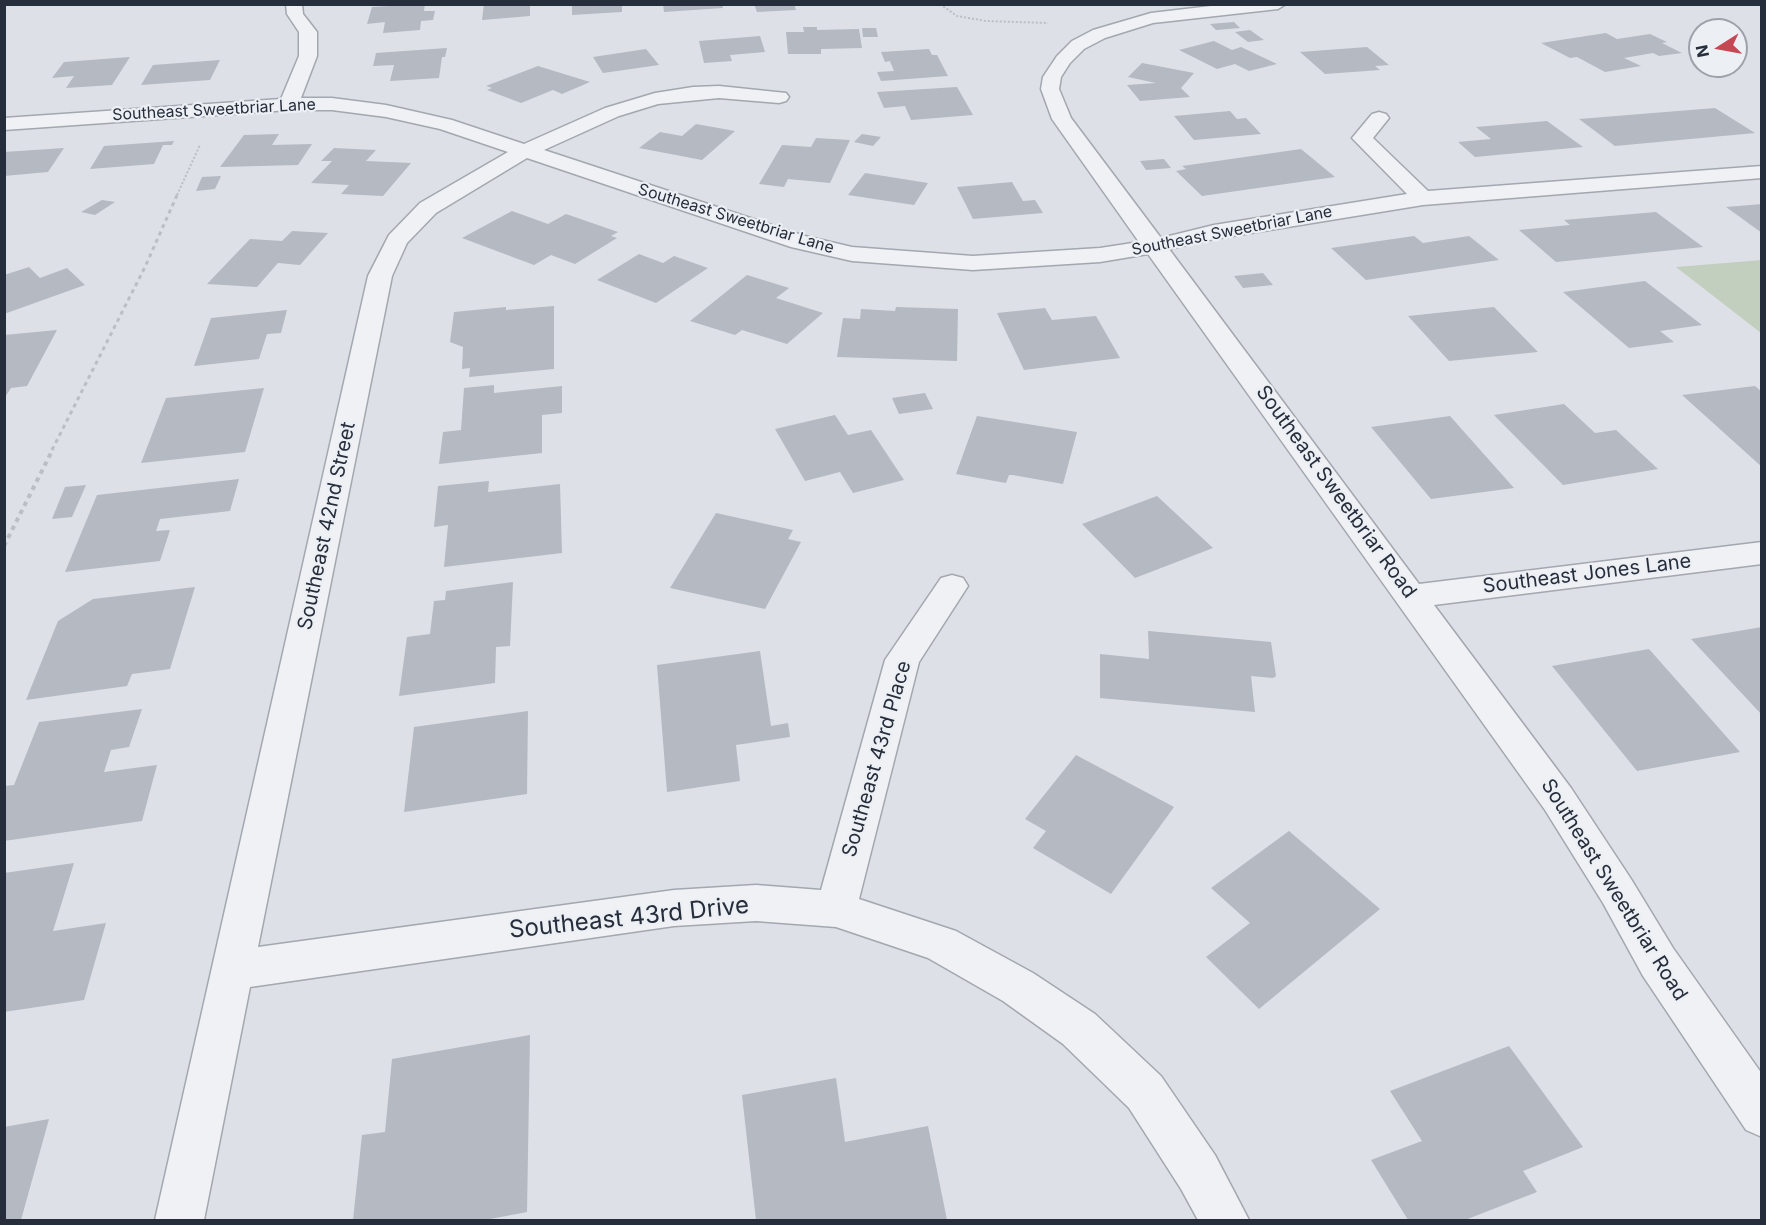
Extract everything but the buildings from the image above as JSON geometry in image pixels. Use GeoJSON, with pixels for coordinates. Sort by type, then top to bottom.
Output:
{"type":"FeatureCollection","features":[{"type":"Feature","properties":{"kind":"street"},"geometry":{"type":"LineString","coordinates":[[289,104],[308,56],[308,32],[295,15],[294,4]]}},
{"type":"Feature","properties":{"kind":"street","name":"Southeast Sweetbriar Road"},"geometry":{"type":"LineString","coordinates":[[1278,4],[1167,15],[1128,23],[1099,34],[1078,45],[1063,60],[1052,76],[1050,89],[1053,101],[1062,119],[1558,799],[1617,891],[1658,962],[1761,1114]]}},
{"type":"Feature","properties":{"kind":"street","name":"Southeast 42nd Street"},"geometry":{"type":"LineString","coordinates":[[179,1221],[380,276],[397,240],[428,208],[525,151],[612,112],[655,99],[719,92],[779,97]]}},
{"type":"Feature","properties":{"kind":"street","name":"Southeast Sweetbriar Lane"},"geometry":{"type":"LineString","coordinates":[[4,124],[289,104],[332,104],[386,111],[445,124],[799,242],[852,254],[973,263],[1100,255],[1155,246],[1214,232],[1424,198],[1761,172]]}},
{"type":"Feature","properties":{"kind":"street"},"geometry":{"type":"LineString","coordinates":[[1379,118],[1362,138],[1424,198]]}},
{"type":"Feature","properties":{"kind":"street","name":"Southeast Jones Lane"},"geometry":{"type":"LineString","coordinates":[[1412,596],[1761,553]]}},
{"type":"Feature","properties":{"kind":"street","name":"Southeast 43rd Place"},"geometry":{"type":"LineString","coordinates":[[836,909],[902,660],[952,586]]}},
{"type":"Feature","properties":{"kind":"street","name":"Southeast 43rd Drive"},"geometry":{"type":"LineString","coordinates":[[233,970],[674,908],[756,903],[836,909],[941,944],[1018,987],[1079,1029],[1145,1092],[1198,1172],[1224,1221]]}},
{"type":"Feature","properties":{"kind":"path"},"geometry":{"type":"LineString","coordinates":[[940,4],[957,16],[986,21],[1050,23],[1099,34]]}},
{"type":"Feature","properties":{"kind":"path"},"geometry":{"type":"LineString","coordinates":[[4,546],[150,256],[216,109]]}},
{"type":"Feature","properties":{"kind":"green space"},"geometry":{"type":"Polygon","coordinates":[[[1761,260],[1761,333],[1676,267],[1750,261],[1761,260]]]}}]}
